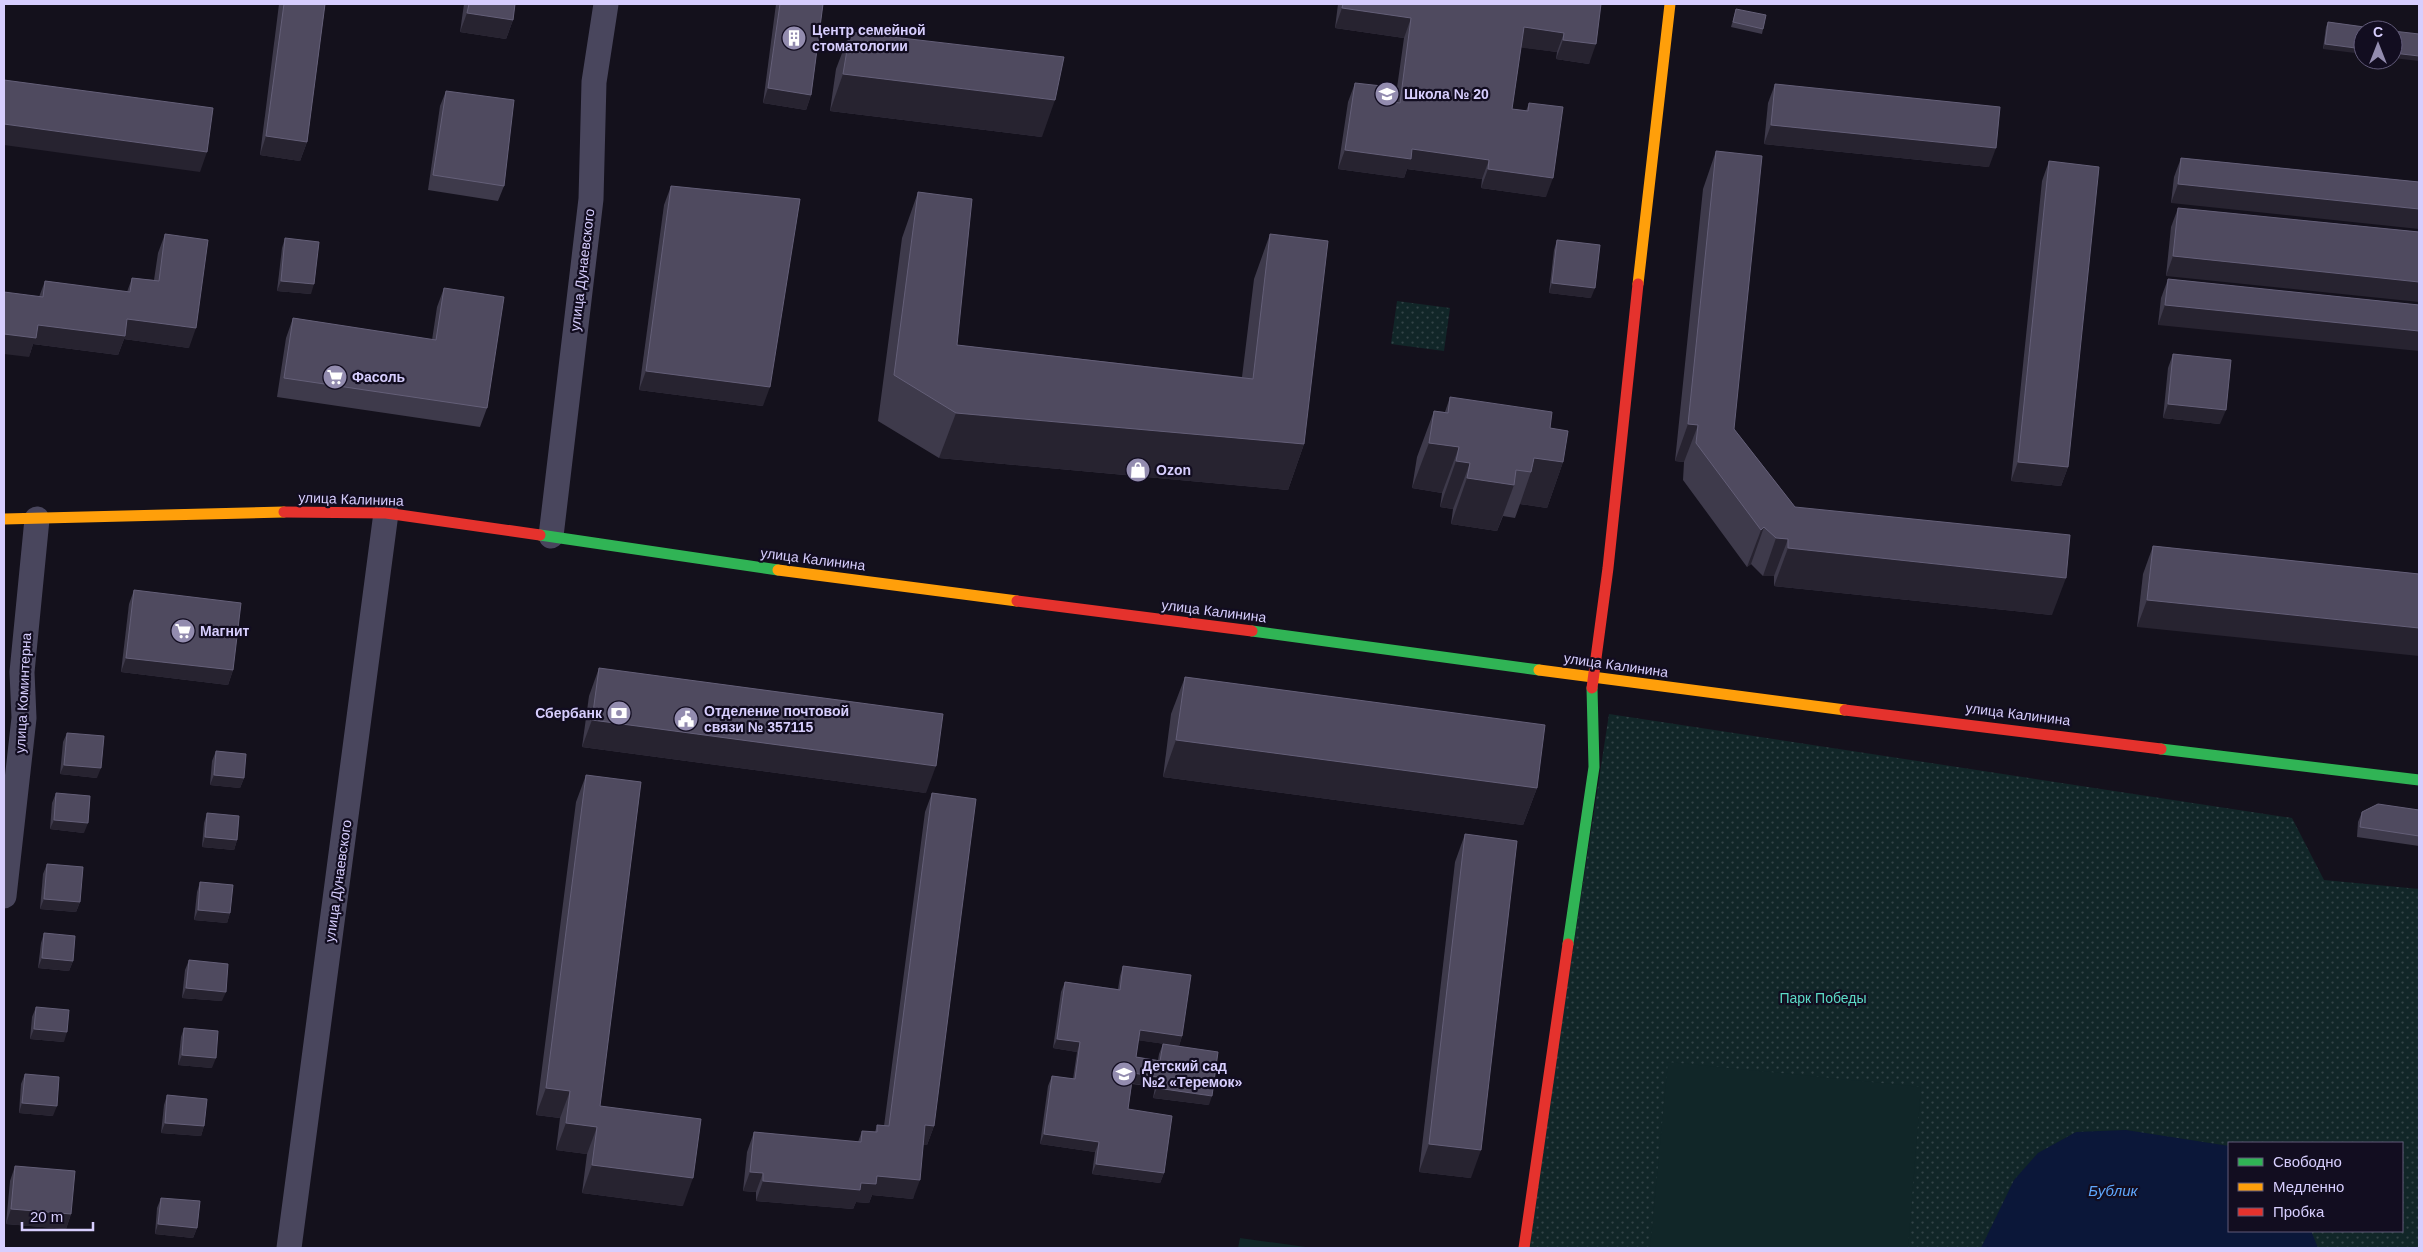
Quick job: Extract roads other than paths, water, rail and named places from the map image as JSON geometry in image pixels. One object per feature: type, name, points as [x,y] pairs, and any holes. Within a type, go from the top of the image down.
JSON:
[{"type":"main road","points":[[1524,1248],[1594,767],[1592,677],[1608,568],[1644,216],[1670,4]]},
{"type":"main road","name":"улица Калинина","points":[[4,519],[228,512],[386,513],[784,571],[1321,640],[1673,689],[2419,780]]},
{"type":"street","name":"улица Дунаевского","points":[[551,536],[591,199],[594,82],[606,4]]},
{"type":"street","name":"улица Дунаевского","points":[[289,1248],[386,513]]},
{"type":"street","name":"улица Коминтерна","points":[[4,896],[24,718],[22,672],[37,519]]},
{"type":"water","name":"Бублик","points":[[2126,1130],[2228,1146],[2228,1232],[2311,1232],[2318,1248],[1981,1248],[2014,1180],[2038,1153],[2076,1132]]},
{"type":"place","name":"Центр cемейной cтоматологии","points":[[794,38]]},
{"type":"place","name":"Школа № 20","points":[[1387,94]]},
{"type":"place","name":"Фасоль","points":[[335,377]]},
{"type":"place","name":"Ozon","points":[[1138,470]]},
{"type":"place","name":"Магнит","points":[[183,631]]},
{"type":"place","name":"Сбербанк","points":[[619,713]]},
{"type":"place","name":"Отделение почтовой связи № 357115","points":[[686,719]]},
{"type":"place","name":"Детский сад №2 «Теремок»","points":[[1124,1074]]},
{"type":"park label","name":"Парк Победы","points":[[1823,998]]}]
